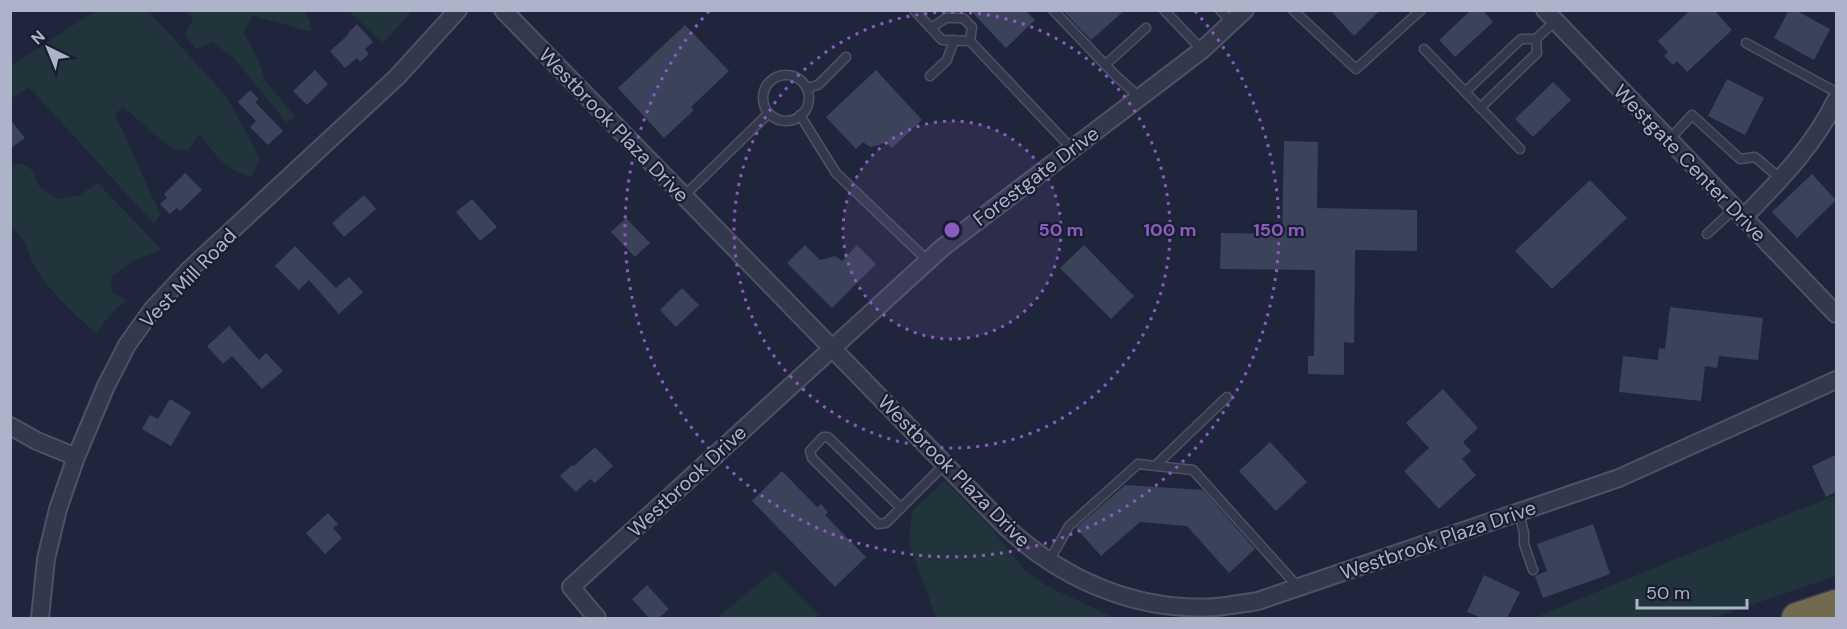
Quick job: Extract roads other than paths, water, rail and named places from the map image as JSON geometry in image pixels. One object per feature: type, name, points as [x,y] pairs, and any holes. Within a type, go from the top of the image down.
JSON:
[{"type":"highway","points":[[1797,618],[1836,605]]},
{"type":"street","name":"Vest Mill Road","points":[[40,618],[46,559],[58,509],[76,457],[106,386],[127,345],[152,310],[189,270],[397,77],[458,10]]},
{"type":"street","name":"Westbrook Plaza Drive","points":[[503,10],[1006,527],[1029,548],[1066,573],[1108,591],[1148,602],[1187,607],[1215,607],[1258,601],[1619,478],[1836,380]]},
{"type":"street","name":"Forestgate Drive","points":[[832,347],[927,260],[1202,50],[1226,17],[1245,10]]},
{"type":"street","name":"Westgate Center Drive","points":[[1550,16],[1836,314]]},
{"type":"street","points":[[1739,213],[1781,179],[1813,140],[1828,118],[1836,100]]},
{"type":"street","name":"Westbrook Drive","points":[[597,618],[571,587],[832,347]]},
{"type":"street","points":[[10,426],[37,441],[76,457]]},
{"type":"lane","points":[[914,10],[942,40],[970,42],[1072,149]]},
{"type":"lane","points":[[1053,10],[1105,66],[1139,98]]},
{"type":"lane","points":[[1164,10],[1202,50]]},
{"type":"lane","points":[[1293,10],[1356,69],[1421,10]]},
{"type":"lane","points":[[1480,108],[1538,53],[1536,39],[1550,16]]},
{"type":"lane","points":[[931,28],[946,18],[963,18],[972,27],[970,42]]},
{"type":"lane","points":[[1105,66],[1146,28]]},
{"type":"lane","points":[[1465,92],[1521,39],[1536,39]]},
{"type":"lane","points":[[930,76],[947,60],[954,40]]},
{"type":"lane","points":[[1746,43],[1836,92]]},
{"type":"lane","points":[[1424,50],[1520,149]]},
{"type":"lane","points":[[807,88],[818,85],[846,57]]},
{"type":"lane","points":[[785,75],[799,79],[807,88],[809,98],[807,106],[800,116],[790,120],[783,120],[769,113],[763,100],[766,85],[771,80],[785,75]]},
{"type":"lane","points":[[683,197],[769,113]]},
{"type":"lane","points":[[1669,140],[1692,115],[1740,159],[1755,157],[1781,179]]},
{"type":"lane","points":[[800,116],[836,172],[927,260]]},
{"type":"lane","points":[[1707,234],[1739,213]]},
{"type":"lane","points":[[1155,466],[1227,397]]},
{"type":"lane","points":[[901,508],[828,437],[823,437],[810,451],[812,458],[878,524],[886,523],[901,508],[945,464]]},
{"type":"lane","points":[[1049,561],[1069,526],[1138,464],[1193,470],[1299,588]]},
{"type":"lane","points":[[1519,512],[1524,544],[1533,570]]}]
